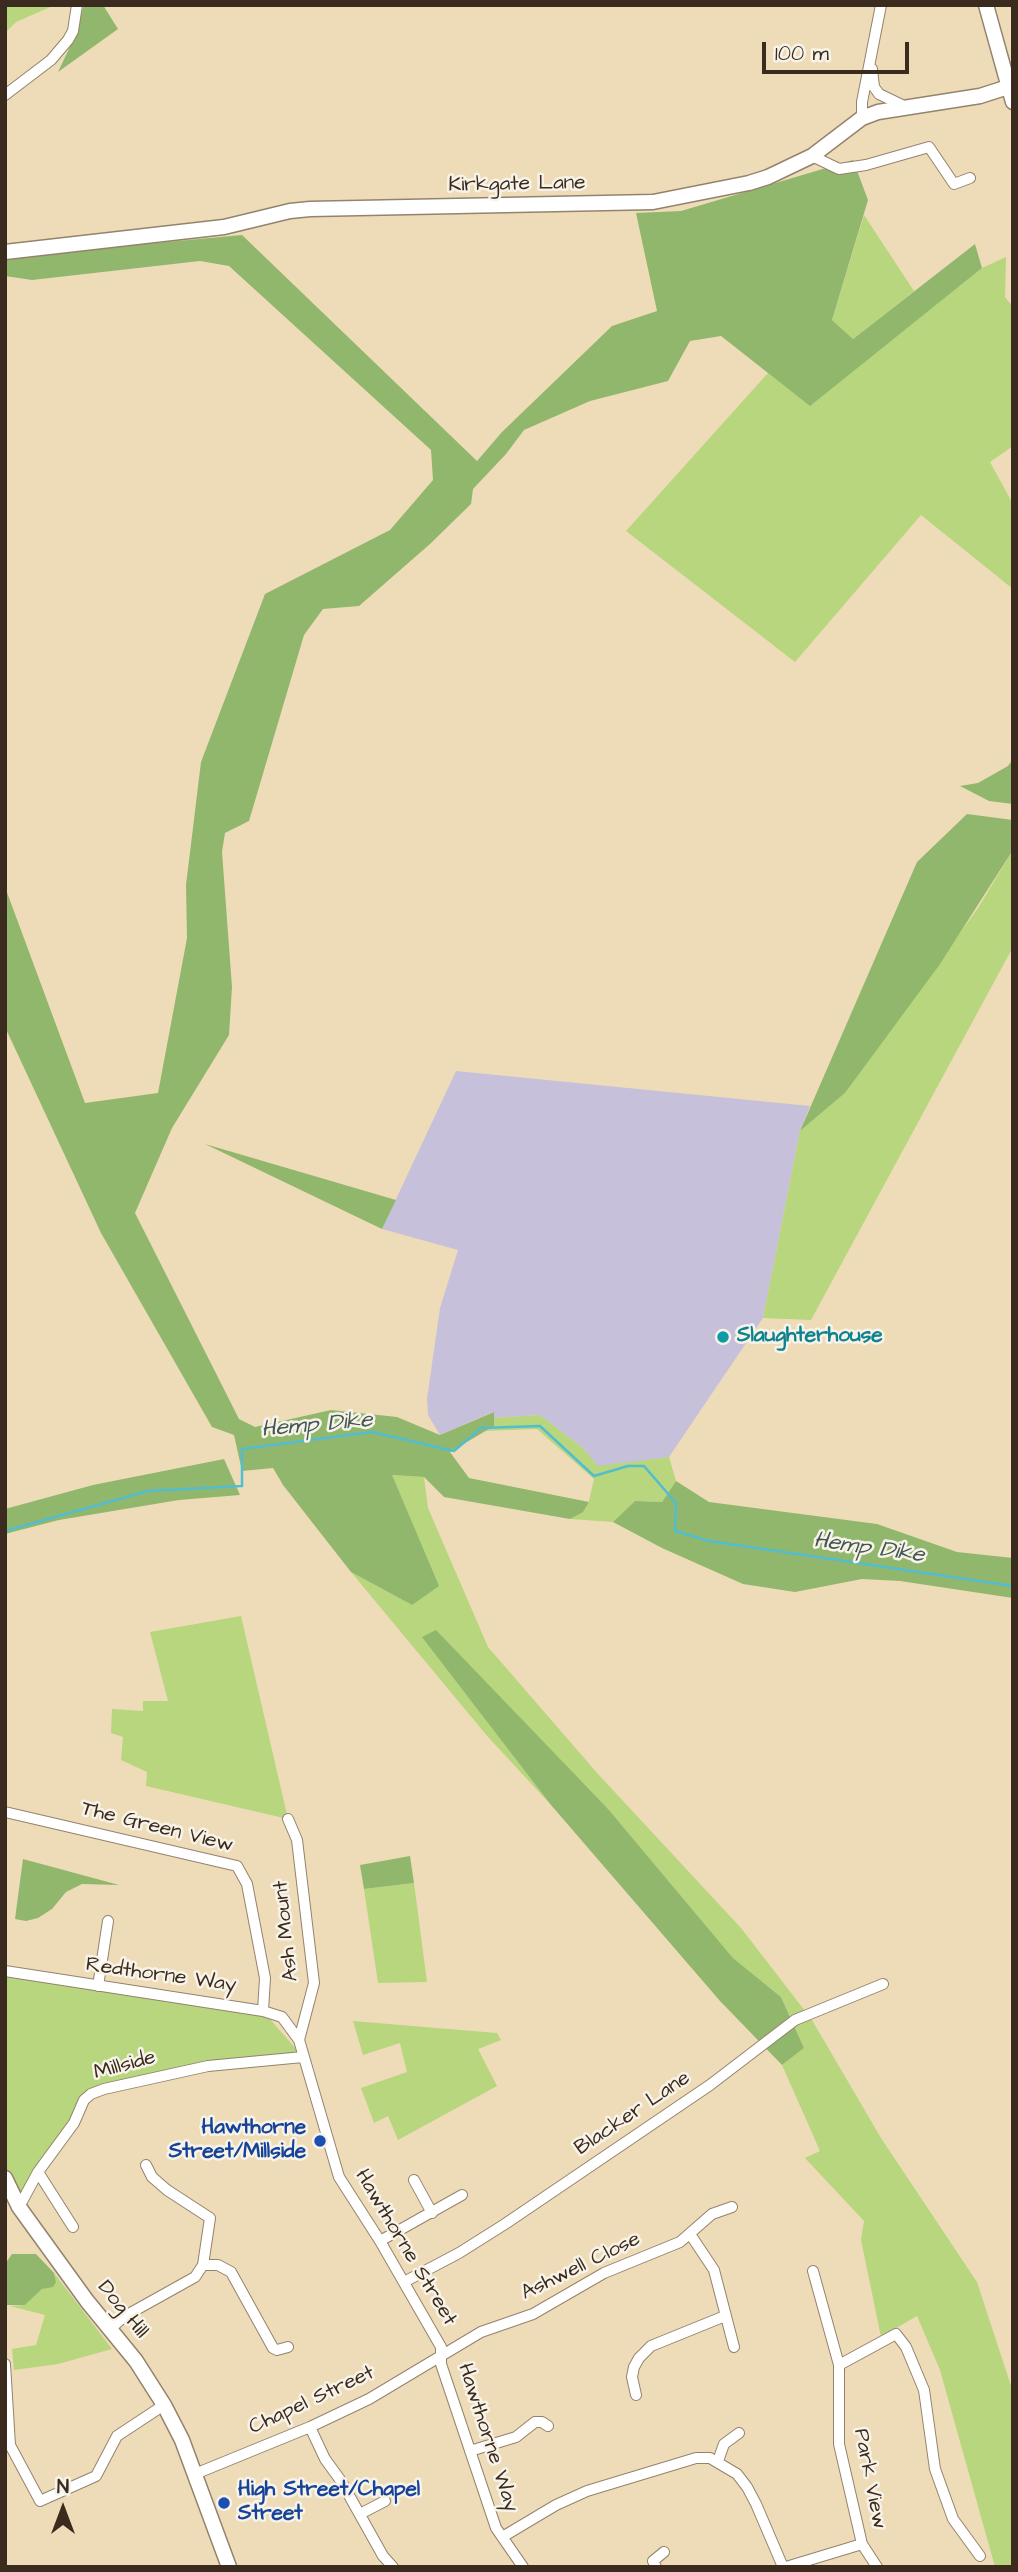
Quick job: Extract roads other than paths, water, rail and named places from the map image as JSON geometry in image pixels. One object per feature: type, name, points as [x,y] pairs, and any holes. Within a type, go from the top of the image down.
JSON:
[{"type":"street","points":[[5,94],[51,60],[68,40],[73,31],[77,5]]},
{"type":"street","points":[[862,118],[862,102],[881,5]]},
{"type":"street","points":[[986,5],[1013,102]]},
{"type":"street","points":[[871,61],[874,87],[879,94],[907,108]]},
{"type":"street","name":"Kirkgate Lane","points":[[5,252],[224,227],[290,211],[310,209],[653,202],[750,183],[813,156],[862,118],[980,96],[1009,86]]},
{"type":"street","points":[[813,156],[839,169],[866,165],[929,147],[954,184],[970,178]]},
{"type":"street","name":"The Green View","points":[[5,1812],[237,1866],[247,1884],[265,1978],[263,2011]]},
{"type":"street","name":"Ash Mount","points":[[288,1819],[297,1840],[314,1983],[299,2040]]},
{"type":"street","points":[[98,1986],[108,1921]]},
{"type":"street","name":"Redthorne Way","points":[[5,1970],[263,2011],[282,2017],[299,2040]]},
{"type":"street","name":"Blacker Lane","points":[[404,2281],[459,2253],[496,2230],[710,2085],[783,2027],[883,1984]]},
{"type":"street","name":"Hawthorne Street","points":[[299,2040],[339,2177],[404,2281],[441,2347],[442,2355]]},
{"type":"street","name":"Millside","points":[[19,2207],[38,2172],[74,2123],[84,2100],[92,2093],[208,2066],[303,2057]]},
{"type":"street","points":[[110,2329],[125,2316],[195,2277],[204,2265],[210,2218],[152,2178],[146,2165]]},
{"type":"street","points":[[38,2172],[73,2227]]},
{"type":"street","name":"Dog Hill","points":[[5,2178],[19,2207],[136,2361],[164,2405],[182,2440],[229,2567]]},
{"type":"street","points":[[414,2180],[432,2213]]},
{"type":"street","points":[[380,2241],[462,2195]]},
{"type":"street","name":"Ashwell Close","points":[[442,2355],[481,2332],[533,2314],[604,2273],[680,2242],[712,2214],[732,2207]]},
{"type":"street","points":[[690,2234],[713,2270],[734,2347]]},
{"type":"street","points":[[204,2265],[218,2265],[231,2272],[273,2348],[277,2350],[288,2347]]},
{"type":"street","name":"Park View","points":[[813,2271],[839,2365],[839,2444],[862,2544],[877,2567]]},
{"type":"street","points":[[636,2395],[632,2377],[634,2367],[651,2346],[725,2316]]},
{"type":"street","points":[[839,2365],[896,2334],[924,2390],[935,2469],[953,2519],[980,2556]]},
{"type":"street","name":"Chapel Street","points":[[195,2474],[310,2427],[369,2399],[442,2355]]},
{"type":"street","name":"Hawthorne Way","points":[[442,2355],[441,2364],[496,2528],[523,2567]]},
{"type":"street","points":[[5,2364],[10,2445],[40,2501],[96,2476],[117,2436],[164,2405]]},
{"type":"street","points":[[470,2451],[516,2437],[535,2422],[548,2426]]},
{"type":"street","points":[[310,2427],[325,2459],[341,2481],[383,2556],[393,2567]]},
{"type":"street","points":[[718,2461],[724,2444],[739,2433]]},
{"type":"street","points":[[504,2536],[556,2505],[587,2491],[696,2458],[718,2461],[737,2474],[747,2487],[784,2567],[862,2544]]},
{"type":"street","points":[[360,2514],[386,2501]]},
{"type":"street","points":[[656,2567],[653,2561],[664,2552]]},
{"type":"waterway","name":"Hemp Dike","points":[[5,1531],[148,1491],[242,1486],[242,1449],[372,1432],[454,1451],[481,1428],[540,1426],[594,1476],[628,1466],[644,1466],[676,1503],[675,1531],[709,1541],[1013,1586]]},
{"type":"place","name":"Slaughterhouse","points":[[723,1337]]},
{"type":"place","name":"Hawthorne Street/Millside","points":[[320,2141]]},
{"type":"place","name":"High Street/Chapel Street","points":[[224,2503]]}]
